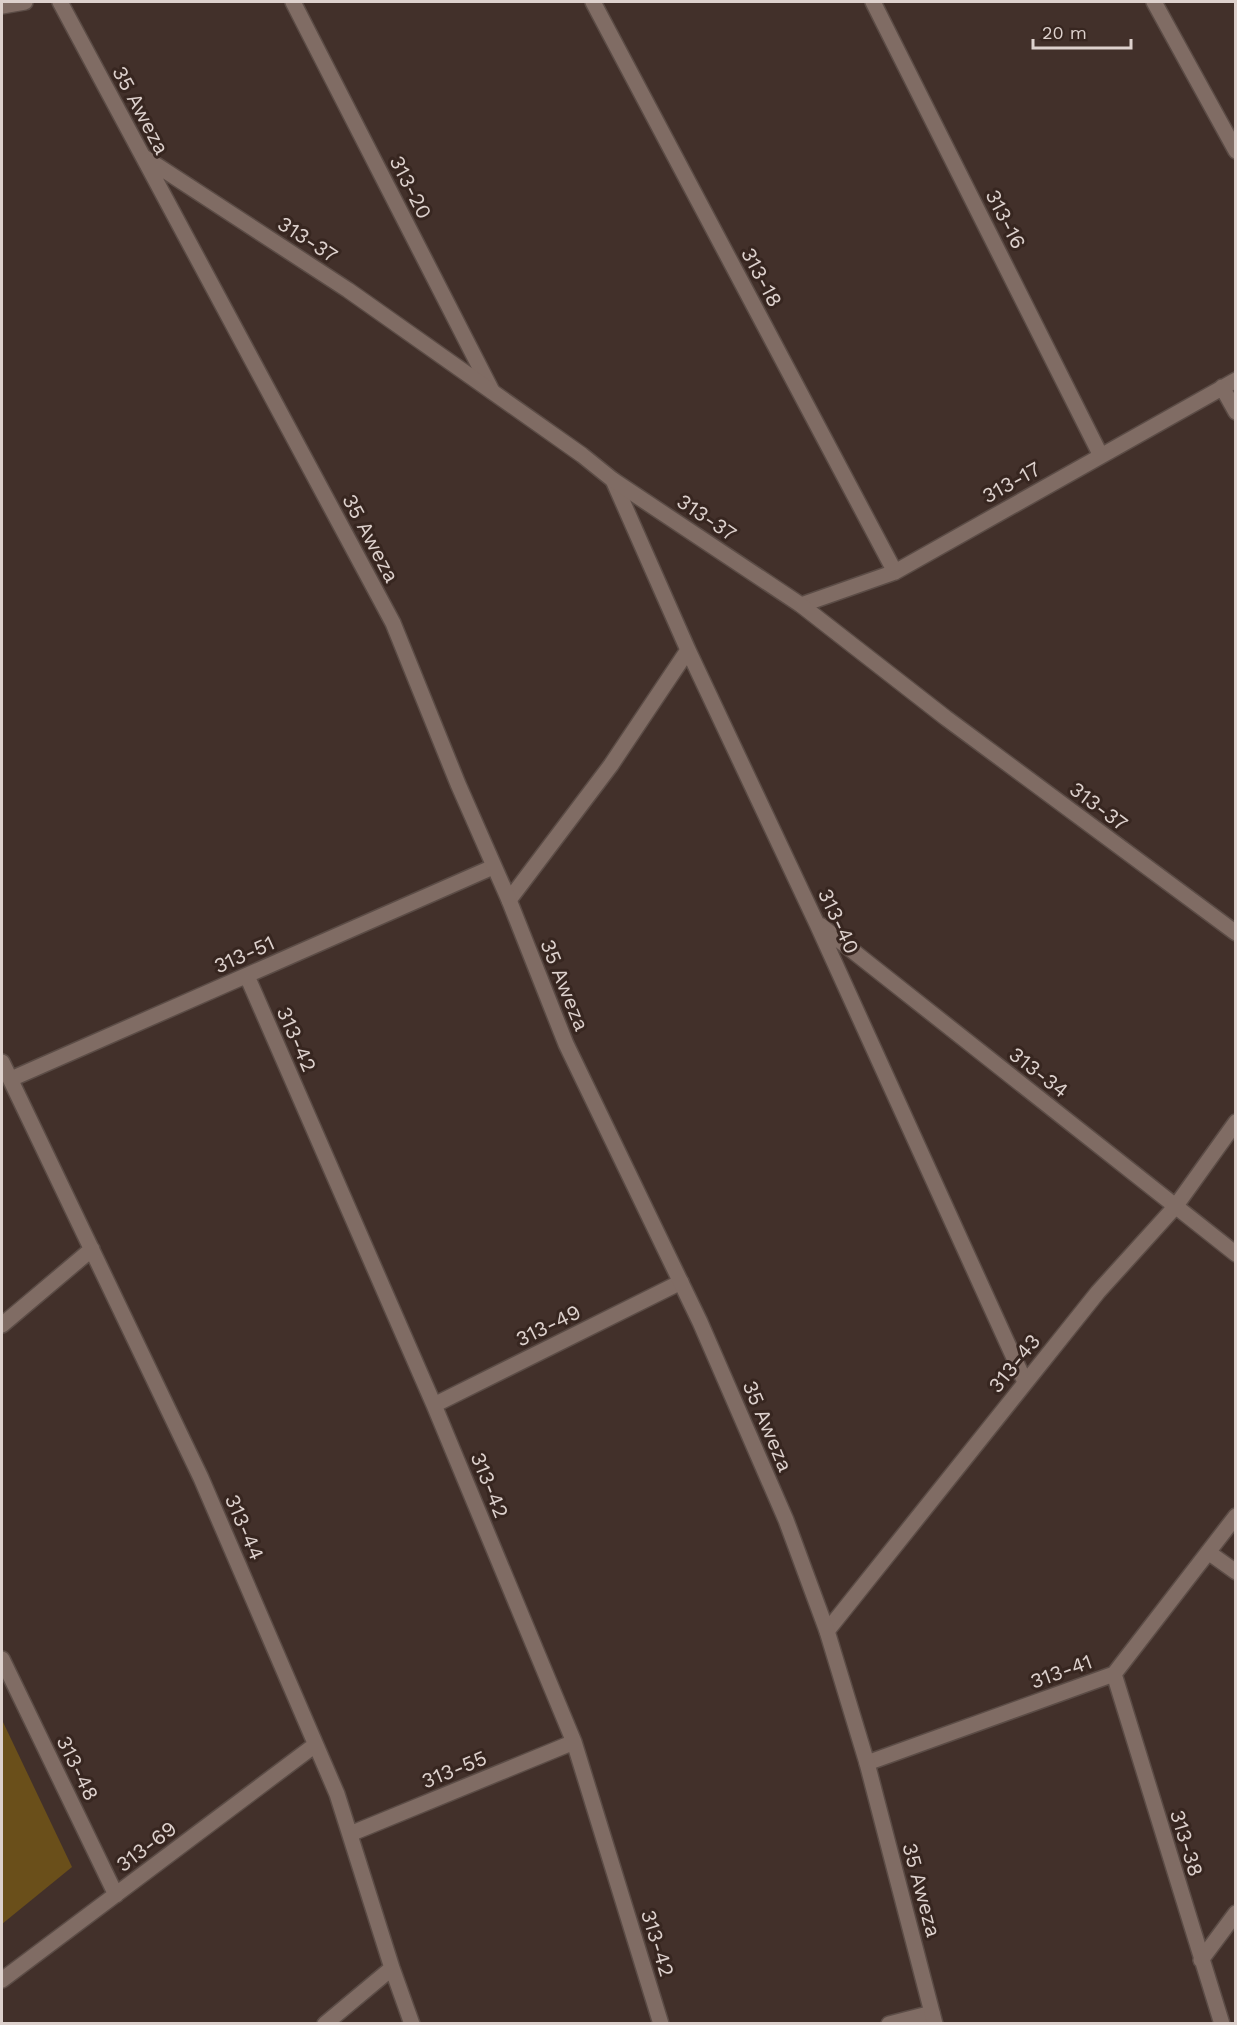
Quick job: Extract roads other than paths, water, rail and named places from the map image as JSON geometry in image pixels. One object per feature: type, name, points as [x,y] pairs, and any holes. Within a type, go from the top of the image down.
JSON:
[{"type":"street","points":[[2,6],[26,2]]},
{"type":"street","name":"35 Aweza","points":[[60,2],[393,623],[493,867],[509,900],[566,1044],[700,1322],[786,1520],[827,1631],[867,1763],[934,2018]]},
{"type":"street","name":"313-20","points":[[293,2],[492,391]]},
{"type":"street","name":"313-18","points":[[592,2],[895,572]]},
{"type":"street","name":"313-16","points":[[873,2],[1101,456]]},
{"type":"street","points":[[1154,2],[1236,151]]},
{"type":"street","name":"313-37","points":[[141,156],[348,290],[582,455],[613,480],[801,605],[945,718],[1236,933]]},
{"type":"street","points":[[1229,383],[1236,412]]},
{"type":"street","name":"313-17","points":[[801,605],[895,572],[1229,383]]},
{"type":"street","name":"313-40","points":[[613,480],[688,650],[818,924],[1025,1382]]},
{"type":"street","points":[[509,900],[611,765],[688,650]]},
{"type":"street","name":"313-51","points":[[11,1079],[493,867]]},
{"type":"street","name":"313-34","points":[[818,924],[1236,1254]]},
{"type":"street","name":"313-42","points":[[247,976],[434,1405],[574,1742],[661,2024]]},
{"type":"street","name":"313-44","points":[[2,1062],[201,1478],[337,1794],[412,2024]]},
{"type":"street","name":"313-43","points":[[827,1631],[1098,1292],[1176,1207],[1236,1122]]},
{"type":"street","points":[[2,1325],[92,1249]]},
{"type":"street","name":"313-49","points":[[434,1405],[681,1282]]},
{"type":"street","name":"313-41","points":[[867,1763],[1114,1674],[1236,1516]]},
{"type":"street","points":[[1208,1552],[1236,1572]]},
{"type":"street","name":"313-48","points":[[2,1659],[116,1895]]},
{"type":"street","name":"313-38","points":[[1114,1674],[1222,2024]]},
{"type":"street","name":"313-55","points":[[350,1834],[574,1742]]},
{"type":"street","name":"313-69","points":[[2,1980],[315,1745]]},
{"type":"street","points":[[1201,1960],[1236,1913]]},
{"type":"street","points":[[325,2024],[392,1968]]},
{"type":"street","points":[[889,2024],[934,2018]]}]
